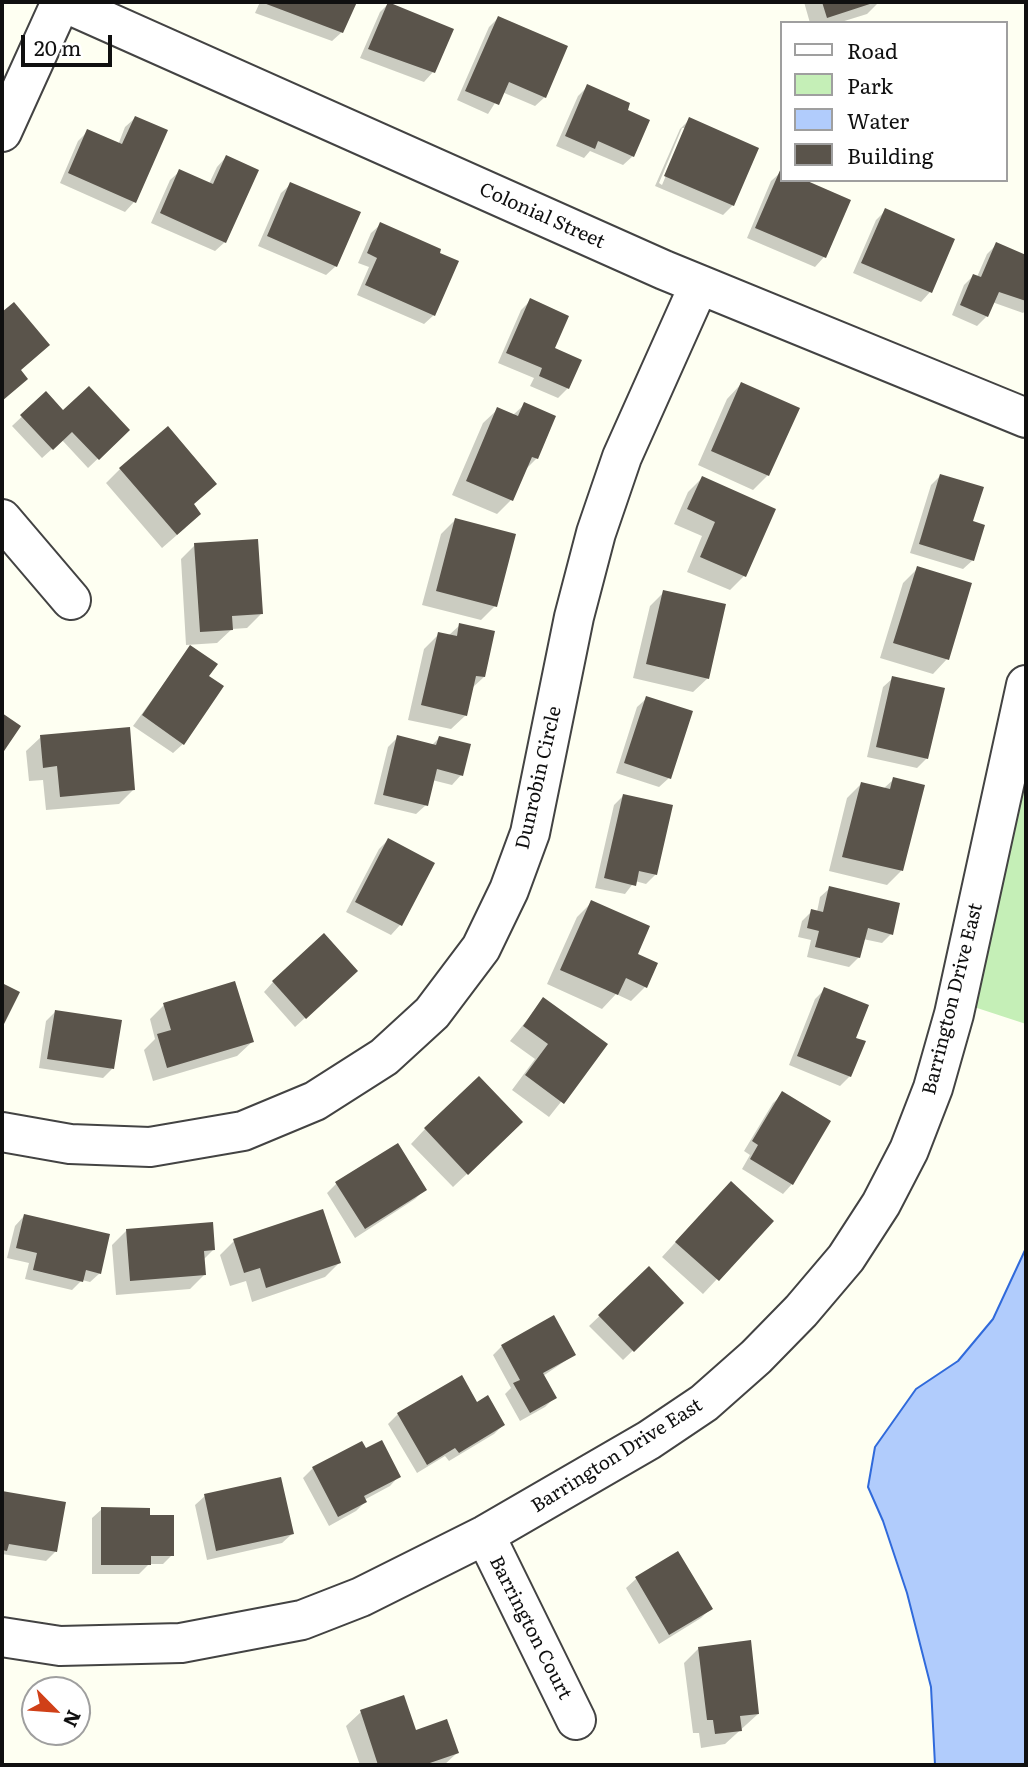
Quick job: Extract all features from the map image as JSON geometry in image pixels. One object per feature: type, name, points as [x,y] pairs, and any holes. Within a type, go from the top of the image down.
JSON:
[{"type":"street","points":[[2,132],[62,2]]},
{"type":"street","name":"Colonial Street","points":[[62,2],[699,285],[1026,418]]},
{"type":"street","name":"Dunrobin Circle","points":[[2,1132],[70,1144],[150,1147],[243,1131],[315,1101],[384,1057],[432,1013],[481,948],[509,890],[530,833],[574,617],[596,533],[622,457],[699,285]]},
{"type":"street","points":[[2,519],[71,600]]},
{"type":"street","name":"Barrington Drive East","points":[[2,1637],[60,1646],[181,1643],[302,1620],[361,1597],[485,1535],[649,1440],[704,1403],[801,1311],[846,1258],[881,1204],[909,1150],[933,1088],[954,1014],[1026,685]]},
{"type":"street","name":"Barrington Court","points":[[485,1535],[576,1720]]},
{"type":"green space","points":[[1026,775],[1026,1024],[974,1007]]},
{"type":"water","points":[[1026,1248],[1026,1765],[935,1765],[931,1687],[907,1593],[883,1521],[868,1487],[875,1447],[916,1389],[958,1361],[993,1319]]},
{"type":"building","points":[[261,2],[357,2],[343,33]]},
{"type":"building","points":[[388,2],[454,29],[435,73],[368,49]]},
{"type":"building","points":[[822,2],[876,2],[827,18]]},
{"type":"building","points":[[498,16],[568,46],[546,98],[509,82],[499,105],[465,91]]},
{"type":"building","points":[[587,84],[630,103],[628,110],[650,120],[634,157],[598,141],[595,149],[565,136]]},
{"type":"building","points":[[135,116],[168,130],[136,203],[68,173],[87,129],[122,144]]},
{"type":"building","points":[[689,117],[759,148],[734,206],[664,176]]},
{"type":"building","points":[[226,155],[259,170],[226,243],[160,213],[179,169],[213,184]]},
{"type":"building","points":[[780,170],[780,182],[810,182],[851,200],[826,258],[755,228]]},
{"type":"building","points":[[290,182],[361,212],[337,267],[267,236]]},
{"type":"building","points":[[885,208],[955,239],[932,293],[861,263]]},
{"type":"building","points":[[380,222],[441,249],[440,253],[459,261],[435,316],[365,285],[377,258],[367,253]]},
{"type":"building","points":[[996,242],[1026,255],[1026,301],[999,292],[988,317],[960,305],[973,274],[981,277]]},
{"type":"building","points":[[530,298],[569,316],[555,348],[582,360],[569,389],[539,376],[542,368],[506,353]]},
{"type":"building","points":[[14,302],[50,345],[21,370],[28,379],[2,401],[2,312]]},
{"type":"building","points":[[741,382],[800,408],[769,476],[711,451]]},
{"type":"building","points":[[89,386],[130,430],[99,460],[72,432],[53,450],[20,415],[46,391],[63,410]]},
{"type":"building","points":[[524,402],[556,416],[538,459],[532,457],[513,501],[466,481],[497,407],[518,416]]},
{"type":"building","points":[[168,426],[217,484],[194,504],[201,514],[177,535],[119,468]]},
{"type":"building","points":[[940,474],[984,487],[973,521],[985,525],[974,561],[919,544]]},
{"type":"building","points":[[702,476],[776,509],[746,577],[700,557],[715,522],[687,509]]},
{"type":"building","points":[[455,518],[516,534],[497,607],[436,591]]},
{"type":"building","points":[[258,539],[263,614],[232,616],[233,630],[200,632],[194,543]]},
{"type":"building","points":[[917,566],[972,583],[949,660],[893,643]]},
{"type":"building","points":[[663,590],[726,604],[709,679],[646,664]]},
{"type":"building","points":[[459,623],[495,631],[485,677],[476,676],[467,716],[421,705],[438,632],[457,636]]},
{"type":"building","points":[[190,645],[218,664],[209,676],[224,686],[184,745],[142,715]]},
{"type":"building","points":[[892,676],[945,688],[928,759],[876,747]]},
{"type":"building","points":[[646,696],[693,711],[671,779],[624,763]]},
{"type":"building","points":[[2,713],[21,726],[2,754]]},
{"type":"building","points":[[130,727],[135,790],[60,797],[57,766],[43,768],[40,735]]},
{"type":"building","points":[[397,735],[436,745],[439,736],[471,744],[463,776],[437,769],[428,806],[383,795]]},
{"type":"building","points":[[893,777],[925,785],[903,871],[842,857],[861,782],[890,789]]},
{"type":"building","points":[[623,794],[673,805],[657,875],[639,871],[636,886],[604,878]]},
{"type":"building","points":[[388,838],[435,863],[402,926],[355,902]]},
{"type":"building","points":[[829,886],[900,903],[893,935],[868,928],[860,958],[815,947],[819,931],[807,928],[811,909],[823,912]]},
{"type":"building","points":[[591,900],[650,926],[638,954],[658,963],[647,988],[626,978],[618,995],[560,970]]},
{"type":"building","points":[[324,933],[358,971],[306,1019],[272,981]]},
{"type":"building","points":[[235,981],[254,1042],[167,1068],[157,1034],[171,1030],[163,1003]]},
{"type":"building","points":[[2,983],[20,992],[2,1028]]},
{"type":"building","points":[[824,987],[869,1005],[856,1038],[866,1041],[851,1077],[797,1056]]},
{"type":"building","points":[[543,997],[608,1044],[564,1104],[525,1075],[548,1044],[523,1026]]},
{"type":"building","points":[[55,1010],[122,1020],[114,1069],[47,1059]]},
{"type":"building","points":[[479,1076],[523,1122],[468,1175],[424,1128]]},
{"type":"building","points":[[782,1091],[831,1121],[793,1185],[750,1159],[758,1145],[752,1141]]},
{"type":"building","points":[[398,1143],[427,1190],[365,1229],[335,1182]]},
{"type":"building","points":[[731,1181],[774,1221],[719,1281],[675,1242]]},
{"type":"building","points":[[323,1209],[341,1263],[266,1288],[260,1268],[244,1273],[233,1239]]},
{"type":"building","points":[[24,1214],[110,1234],[101,1274],[86,1270],[83,1282],[33,1270],[37,1253],[16,1248]]},
{"type":"building","points":[[213,1222],[215,1250],[204,1251],[206,1275],[130,1281],[126,1229]]},
{"type":"building","points":[[649,1266],[684,1303],[634,1352],[598,1315]]},
{"type":"building","points":[[554,1315],[576,1355],[543,1373],[557,1398],[530,1413],[513,1383],[520,1380],[501,1345]]},
{"type":"building","points":[[462,1375],[477,1402],[488,1395],[505,1425],[459,1453],[455,1448],[427,1465],[397,1413]]},
{"type":"building","points":[[382,1440],[401,1477],[364,1496],[367,1502],[338,1517],[312,1467],[362,1441],[366,1448]]},
{"type":"building","points":[[281,1477],[294,1534],[216,1551],[204,1494]]},
{"type":"building","points":[[2,1491],[66,1502],[57,1552],[9,1544],[7,1551],[2,1550]]},
{"type":"building","points":[[101,1507],[150,1508],[150,1515],[174,1515],[174,1556],[151,1556],[151,1565],[101,1565]]},
{"type":"building","points":[[678,1551],[713,1609],[669,1635],[635,1577]]},
{"type":"building","points":[[751,1640],[759,1714],[740,1716],[742,1731],[715,1734],[713,1720],[707,1720],[698,1647]]},
{"type":"building","points":[[404,1695],[416,1730],[447,1719],[459,1753],[424,1765],[378,1765],[360,1710]]}]
